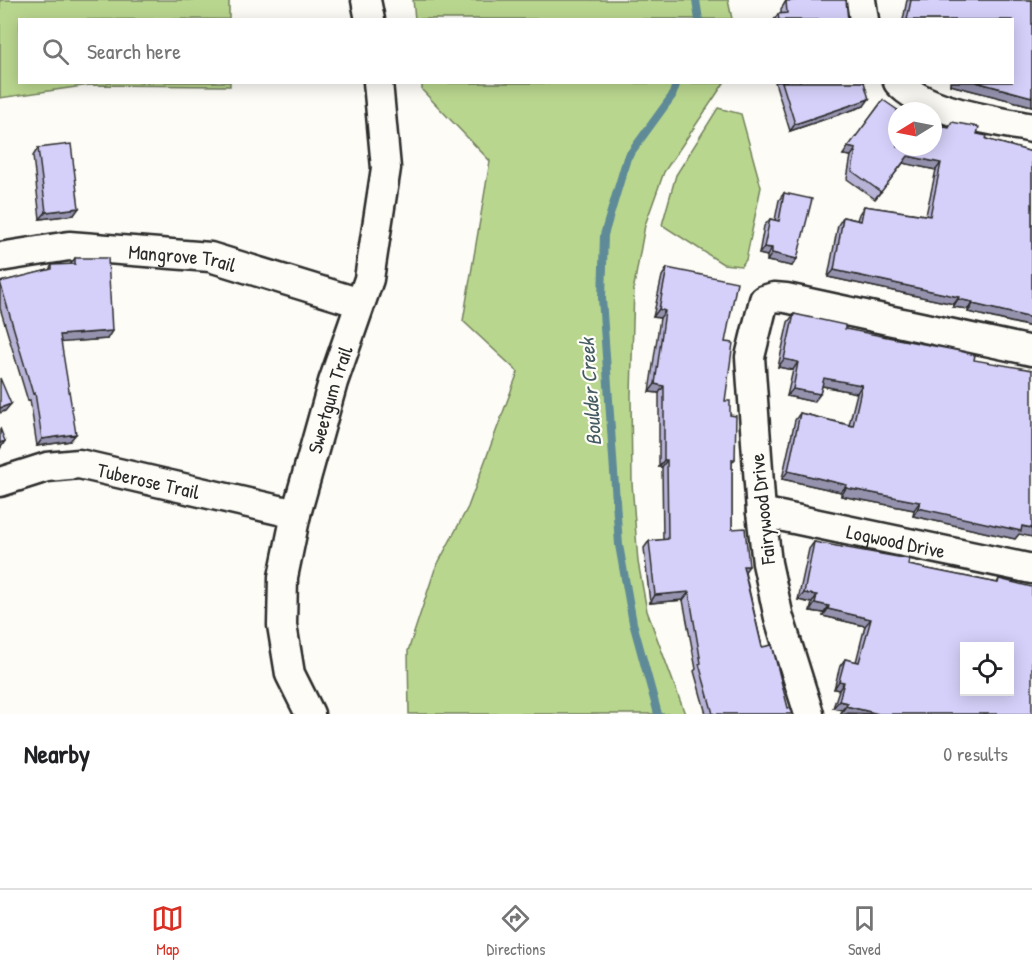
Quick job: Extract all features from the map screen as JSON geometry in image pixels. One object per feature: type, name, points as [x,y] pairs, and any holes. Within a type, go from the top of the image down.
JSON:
[{"type":"street","points":[[366,0],[370,18]]},
{"type":"street","points":[[861,0],[864,18]]},
{"type":"street","name":"Sweetgum Trail","points":[[310,714],[290,674],[282,625],[283,577],[296,514],[333,382],[369,279],[386,168],[378,84]]},
{"type":"street","points":[[900,84],[912,94],[934,105],[1032,128]]},
{"type":"street","name":"Mangrove Trail","points":[[0,257],[69,246],[210,257],[360,303]]},
{"type":"street","name":"Fairywood Drive","points":[[809,714],[779,618],[767,563],[761,512],[750,357],[765,300],[774,297],[786,298],[1032,351]]},
{"type":"street","name":"Tuberose Trail","points":[[0,482],[47,467],[79,464],[296,514]]},
{"type":"street","name":"Logwood Drive","points":[[761,512],[1032,569]]},
{"type":"green space","points":[[0,0],[229,0],[229,18],[18,18],[18,84],[230,84],[230,86],[90,85],[0,98]]},
{"type":"green space","points":[[413,0],[728,0],[732,18],[415,18]]},
{"type":"green space","points":[[422,84],[723,84],[664,172],[645,225],[634,286],[631,395],[632,483],[638,562],[647,611],[685,714],[409,714],[408,651],[435,569],[468,507],[518,372],[463,321],[490,161],[422,90]]},
{"type":"green space","points":[[718,108],[741,114],[761,187],[746,260],[741,266],[723,264],[662,225],[676,175]]},
{"type":"building","points":[[846,0],[848,18],[779,18],[778,14],[787,13],[786,1]]},
{"type":"building","points":[[911,0],[1032,0],[1032,97],[983,84],[1014,84],[1014,18],[907,18]]},
{"type":"building","points":[[783,84],[865,84],[869,99],[795,124]]},
{"type":"building","points":[[883,100],[888,103],[888,156],[908,156],[881,192],[852,171],[856,149],[848,147]]},
{"type":"building","points":[[952,122],[979,127],[977,134],[987,136],[986,139],[1032,152],[1032,318],[973,304],[973,302],[958,299],[959,297],[834,270],[843,217],[861,221],[864,206],[930,216],[941,163],[908,156],[942,156],[942,127],[949,128]]},
{"type":"building","points":[[71,144],[79,208],[46,212],[38,148]]},
{"type":"building","points":[[784,193],[812,199],[797,259],[772,253],[772,248],[764,247],[770,219],[779,221]]},
{"type":"building","points":[[75,258],[108,258],[112,331],[60,335],[76,434],[42,439],[35,393],[33,394],[0,282],[52,269],[52,265],[75,264]]},
{"type":"building","points":[[667,268],[737,282],[725,342],[733,343],[725,401],[730,401],[730,415],[736,416],[735,459],[732,459],[732,529],[745,528],[749,566],[743,566],[762,647],[772,645],[788,708],[793,714],[713,714],[699,664],[701,663],[689,592],[655,595],[649,541],[668,539],[667,460],[664,460],[664,386],[655,384],[665,311],[659,309]]},
{"type":"building","points":[[794,314],[845,325],[845,329],[960,351],[975,355],[974,360],[1032,370],[1032,528],[1022,526],[1021,531],[918,508],[920,502],[846,488],[847,485],[788,471],[800,413],[853,426],[862,385],[824,378],[820,394],[793,389],[798,362],[784,359]]},
{"type":"building","points":[[0,378],[11,404],[0,408]]},
{"type":"building","points":[[0,428],[5,441],[0,443]]},
{"type":"building","points":[[814,542],[909,559],[908,565],[998,583],[999,579],[1032,587],[1032,714],[879,714],[846,706],[848,703],[839,701],[844,682],[839,681],[845,659],[859,662],[871,619],[828,609],[829,606],[815,603],[817,595],[804,593]]},
{"type":"waterway","name":"Boulder Creek","points":[[696,0],[699,18]]},
{"type":"waterway","name":"Boulder Creek","points":[[658,714],[633,623],[619,545],[602,298],[604,235],[627,158],[672,96],[676,84]]}]
